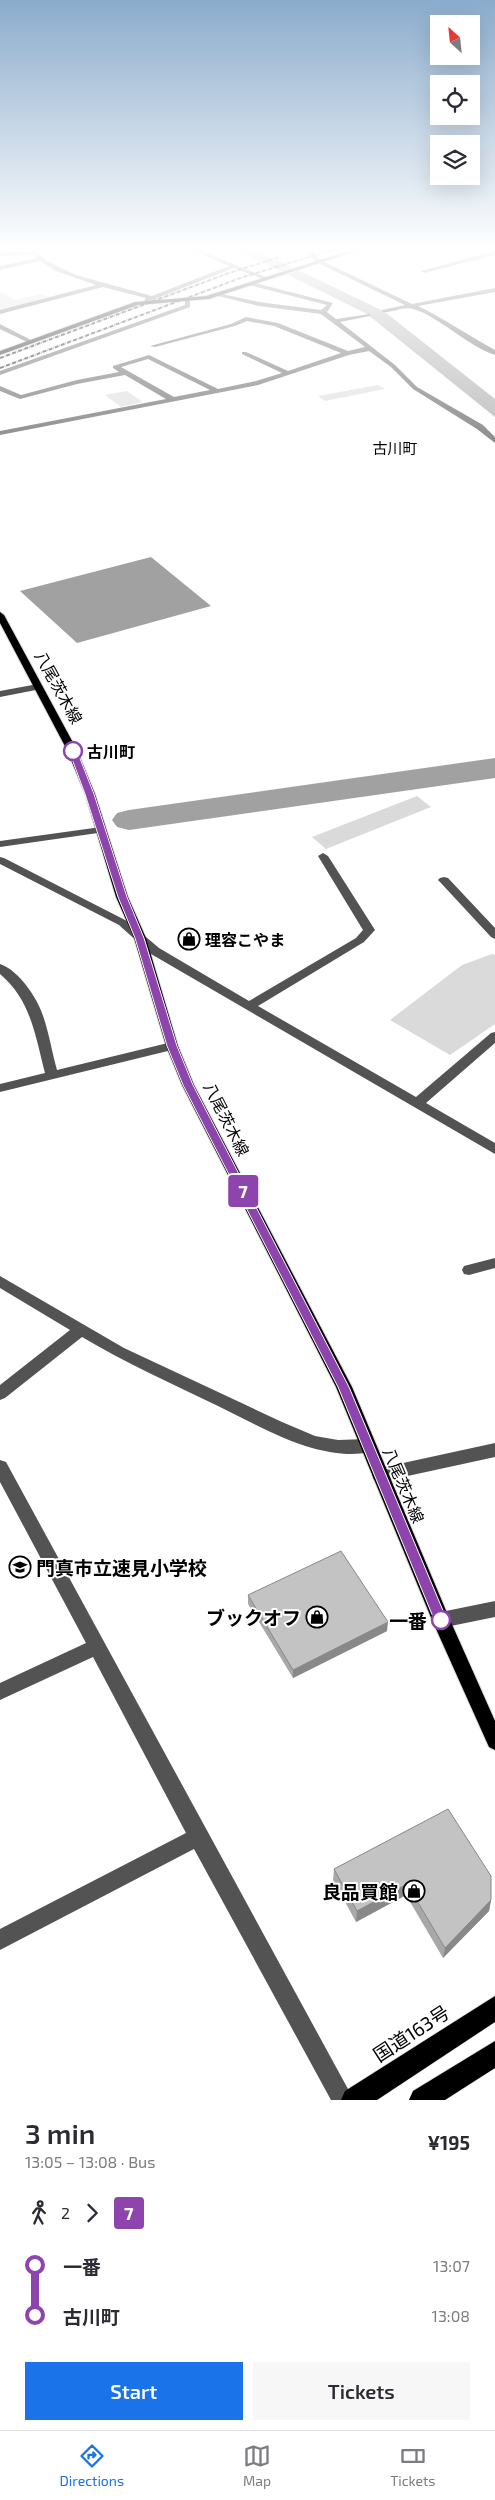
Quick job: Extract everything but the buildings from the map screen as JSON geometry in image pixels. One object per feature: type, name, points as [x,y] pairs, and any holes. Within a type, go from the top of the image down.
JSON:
[{"type":"highway","name":"国道163号","points":[[354,2100],[495,2008]]},
{"type":"highway","points":[[422,2100],[495,2053]]},
{"type":"main road","points":[[0,353],[25,344]]},
{"type":"main road","name":"八尾茨木線","points":[[1,617],[72,750],[101,830],[122,897],[140,938],[172,1046],[188,1085],[344,1387],[441,1620],[495,1741]]},
{"type":"street","points":[[0,373],[81,344]]},
{"type":"street","points":[[153,346],[161,344]]},
{"type":"street","points":[[325,344],[347,353]]},
{"type":"street","points":[[366,344],[415,388],[480,427],[495,441]]},
{"type":"street","points":[[478,344],[495,353]]},
{"type":"street","points":[[483,347],[495,345]]},
{"type":"street","points":[[0,433],[258,383],[347,353],[371,348]]},
{"type":"street","points":[[244,354],[288,373]]},
{"type":"street","points":[[172,399],[115,367],[149,357],[215,390]]},
{"type":"street","points":[[0,388],[20,398],[77,382],[126,373]]},
{"type":"street","points":[[0,694],[38,687]]},
{"type":"street","points":[[0,844],[101,830]]},
{"type":"street","points":[[251,1006],[360,940],[369,930],[323,856]]},
{"type":"street","points":[[0,860],[108,914],[123,923],[155,951],[495,1149]]},
{"type":"street","points":[[444,880],[495,935]]},
{"type":"street","points":[[0,968],[18,983],[33,1006],[52,1074]]},
{"type":"street","points":[[418,1104],[495,1036]]},
{"type":"street","points":[[0,1088],[172,1046]]},
{"type":"street","points":[[469,1270],[495,1263]]},
{"type":"street","points":[[0,1282],[119,1352],[276,1427],[313,1442],[338,1447],[367,1446]]},
{"type":"street","points":[[0,1394],[80,1330]]},
{"type":"street","points":[[380,1475],[495,1450]]},
{"type":"street","points":[[0,1467],[98,1646],[197,1837],[343,2100]]},
{"type":"street","points":[[441,1620],[495,1609]]},
{"type":"street","points":[[0,1692],[98,1646]]},
{"type":"street","points":[[0,1940],[197,1837]]},
{"type":"shaded area","points":[[404,344],[425,344],[495,399],[495,417]]},
{"type":"shaded area","points":[[378,385],[385,389],[325,401],[318,396]]},
{"type":"shaded area","points":[[127,391],[143,402],[121,407],[105,395]]},
{"type":"shaded area","points":[[151,557],[211,606],[77,643],[20,591]]},
{"type":"shaded area","points":[[417,796],[431,807],[326,849],[312,837]]},
{"type":"shaded area","points":[[492,954],[495,955],[495,1024],[450,1055],[390,1020],[462,965]]},
{"type":"waterway","points":[[129,820],[495,768]]},
{"type":"railway","points":[[0,358],[38,344]]},
{"type":"railway","points":[[0,368],[64,344]]},
{"type":"bus line","name":"7","points":[[73,751],[90,794],[122,897],[140,938],[172,1046],[188,1085],[344,1387],[441,1620]]},
{"type":"place","name":"古川町","points":[[73,751]]},
{"type":"place","name":"理容こやま","points":[[189,939]]},
{"type":"place","name":"門真市立速見小学校","points":[[20,1567]]},
{"type":"place","name":"ブックオフ","points":[[317,1617]]},
{"type":"place","name":"一番","points":[[441,1620]]},
{"type":"place","name":"良品買館","points":[[414,1891]]},
{"type":"district","name":"古川町","points":[[395,448]]}]
